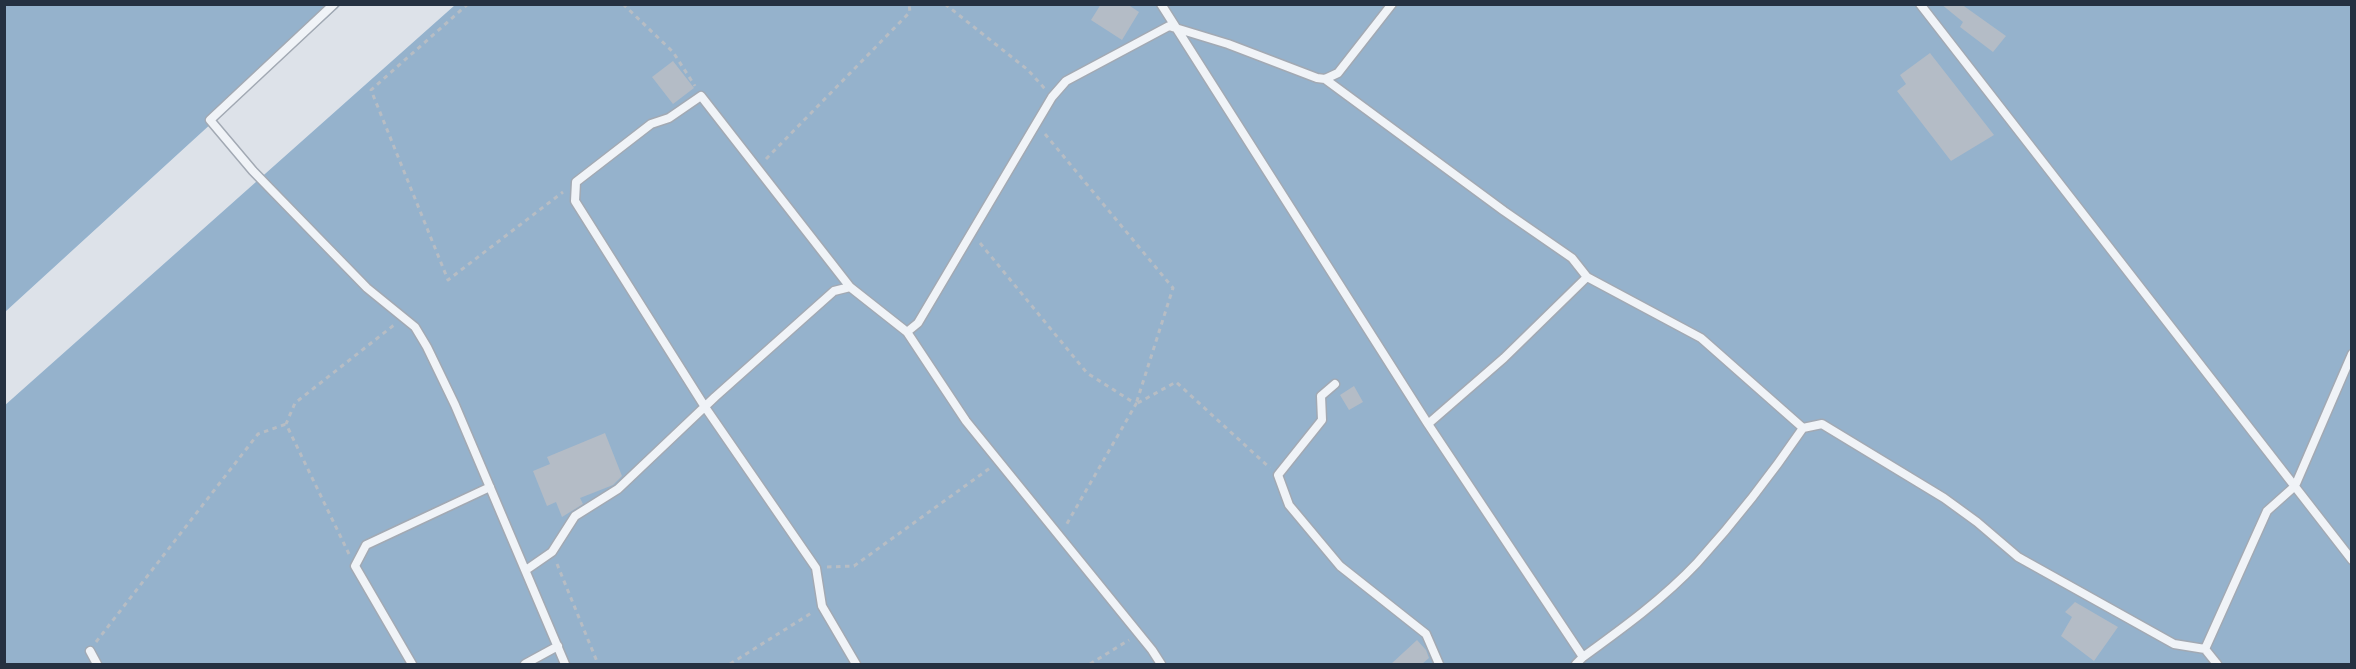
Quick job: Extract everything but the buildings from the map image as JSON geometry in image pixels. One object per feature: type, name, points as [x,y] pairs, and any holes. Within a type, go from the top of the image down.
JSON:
[{"type":"lane","points":[[334,4],[210,120],[253,171],[367,288],[415,327],[427,347],[490,487],[565,664]]},
{"type":"lane","points":[[1161,4],[1428,424],[1583,657]]},
{"type":"lane","points":[[907,332],[918,323],[1052,97],[1066,81],[1169,26],[1228,44],[1317,78],[1325,78],[1338,73],[1392,4]]},
{"type":"lane","points":[[1920,4],[2352,560]]},
{"type":"lane","points":[[1325,78],[1504,211],[1572,258],[1587,277],[1701,338],[1803,428]]},
{"type":"lane","points":[[856,664],[822,606],[816,568],[705,407],[574,201],[576,182],[651,123],[669,118],[701,96],[850,287],[907,332],[966,421],[1161,664]]},
{"type":"lane","points":[[1428,424],[1504,358],[1587,277]]},
{"type":"lane","points":[[526,570],[552,552],[575,516],[618,489],[834,291],[850,287]]},
{"type":"lane","points":[[2205,649],[2267,511],[2295,486],[2352,354]]},
{"type":"lane","points":[[1335,384],[1321,396],[1322,420],[1278,476],[1289,505],[1340,566],[1426,634],[1439,664]]},
{"type":"lane","points":[[1576,664],[1645,611],[1696,563],[1777,466],[1803,428],[1822,424],[1944,498],[1977,522],[2018,557],[2174,644],[2205,649],[2217,664]]},
{"type":"lane","points":[[412,664],[355,566],[366,545],[490,487]]},
{"type":"lane","points":[[525,664],[558,646]]},
{"type":"lane","points":[[90,651],[97,664]]},
{"type":"path","points":[[468,4],[371,90],[448,280],[576,182]]},
{"type":"path","points":[[623,4],[673,52],[701,96]]},
{"type":"path","points":[[758,168],[910,12],[909,4]]},
{"type":"path","points":[[945,4],[1028,70],[1052,97]]},
{"type":"path","points":[[1036,124],[1173,288],[1136,404],[1060,536]]},
{"type":"path","points":[[972,232],[1087,373],[1136,404]]},
{"type":"path","points":[[90,651],[258,434],[286,424],[295,403],[403,317]]},
{"type":"path","points":[[1136,404],[1176,382],[1278,476]]},
{"type":"path","points":[[286,424],[355,566]]},
{"type":"path","points":[[816,568],[854,566],[999,462]]},
{"type":"path","points":[[552,552],[598,664]]},
{"type":"path","points":[[730,664],[822,606]]},
{"type":"path","points":[[1090,664],[1139,634]]},
{"type":"water","points":[[5,5],[341,5],[5,312]]},
{"type":"water","points":[[455,5],[2351,5],[2351,664],[5,664],[4,406]]}]
